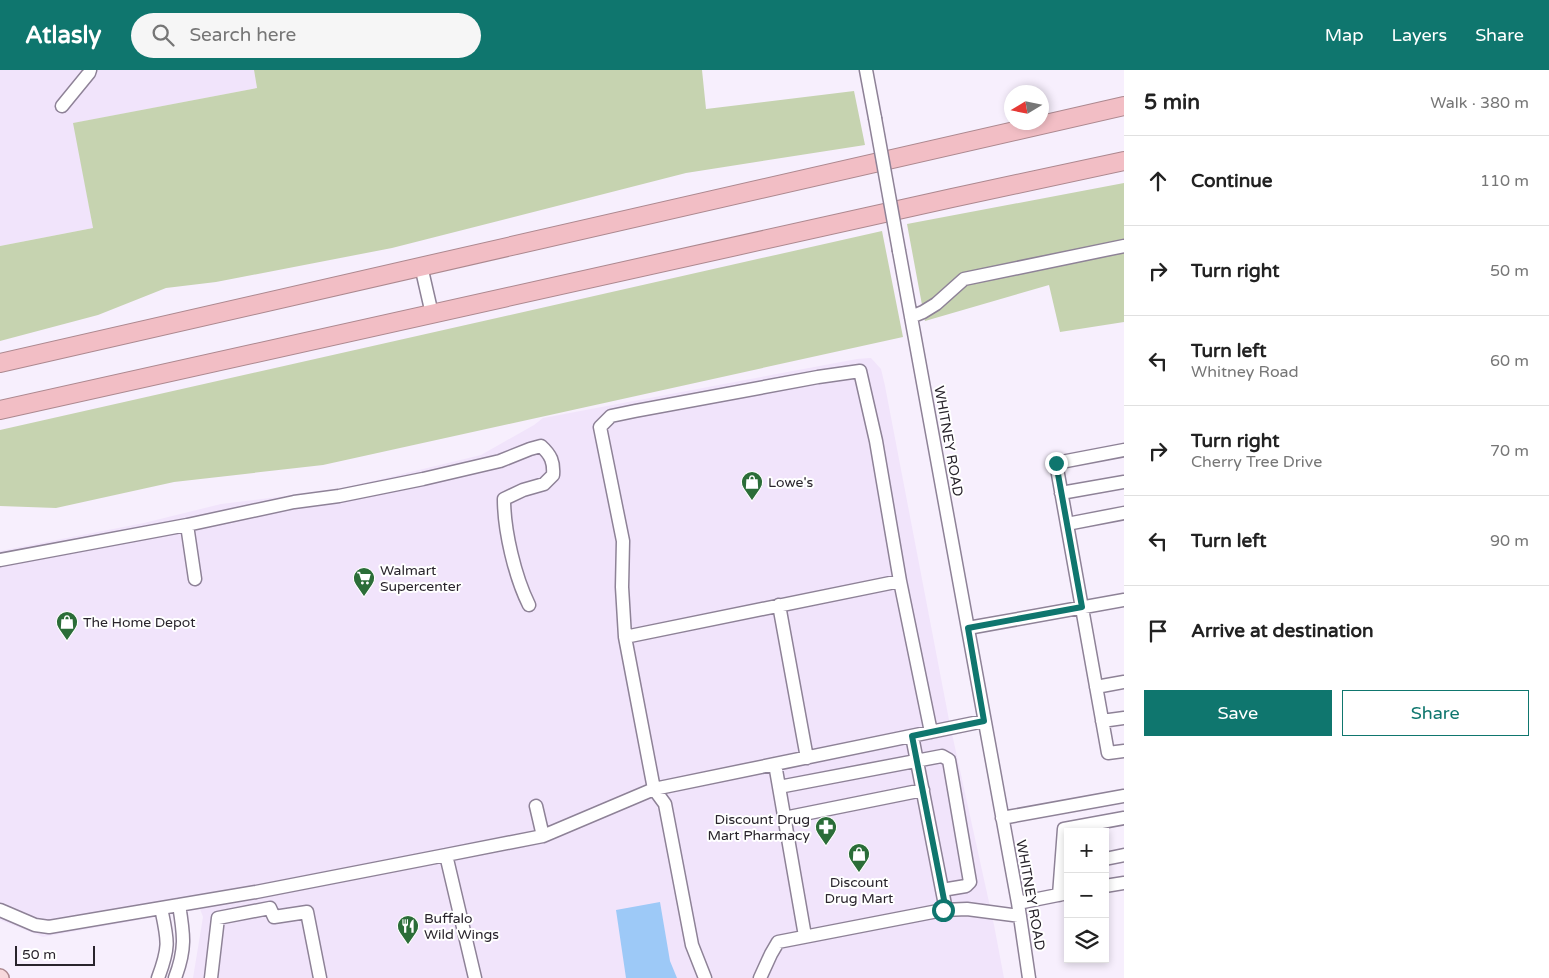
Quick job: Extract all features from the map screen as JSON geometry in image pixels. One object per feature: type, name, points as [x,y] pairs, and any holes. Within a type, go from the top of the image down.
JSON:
[{"type":"highway","points":[[0,363],[1124,106]]},
{"type":"highway","points":[[0,410],[1124,161]]},
{"type":"street","points":[[62,106],[90,70]]},
{"type":"street","name":"WHITNEY ROAD","points":[[866,70],[1018,903],[1029,978]]},
{"type":"street","points":[[911,317],[936,304],[964,279],[1124,246]]},
{"type":"street","points":[[421,266],[432,314]]},
{"type":"street","points":[[705,978],[692,945],[665,804],[654,790],[625,637],[622,586],[623,541],[600,427],[611,416],[818,377],[860,372],[876,441],[900,581],[931,732]]},
{"type":"street","points":[[0,560],[294,502],[338,496],[433,476],[500,461],[541,446],[549,453],[553,464],[553,475],[544,484],[523,490],[504,499],[504,516],[521,588],[530,605]]},
{"type":"street","points":[[1124,450],[1056,463],[1108,754],[1124,751]]},
{"type":"street","points":[[1061,493],[1124,482]]},
{"type":"street","points":[[1067,524],[1124,513]]},
{"type":"street","points":[[187,524],[195,579]]},
{"type":"street","points":[[625,637],[900,581]]},
{"type":"street","points":[[968,628],[1124,600]]},
{"type":"street","points":[[779,605],[807,758]]},
{"type":"street","points":[[1096,687],[1124,682]]},
{"type":"street","points":[[1102,722],[1124,718]]},
{"type":"street","points":[[0,910],[35,925],[49,927],[179,905],[446,855],[543,836],[654,790],[984,721]]},
{"type":"street","points":[[912,736],[946,910]]},
{"type":"street","points":[[779,788],[942,756],[948,760],[970,882],[966,886],[942,890]]},
{"type":"street","points":[[775,764],[805,936]]},
{"type":"street","points":[[784,818],[922,790]]},
{"type":"street","points":[[1002,818],[1124,796]]},
{"type":"street","points":[[536,806],[543,836]]},
{"type":"street","points":[[1069,828],[1124,818]]},
{"type":"street","points":[[446,855],[475,978]]},
{"type":"street","points":[[1109,858],[1124,855]]},
{"type":"street","points":[[1018,903],[1063,894],[1064,867]]},
{"type":"street","points":[[1109,886],[1123,884]]},
{"type":"street","points":[[175,978],[182,961],[184,941],[179,905]]},
{"type":"street","points":[[158,978],[168,946],[161,908]]},
{"type":"street","points":[[211,978],[218,918],[270,908],[274,917],[307,912],[320,978]]},
{"type":"street","points":[[760,978],[778,942],[946,910],[967,909],[1020,916]]},
{"type":"shaded area","points":[[0,70],[254,70],[257,88],[74,123],[93,228],[0,246]]},
{"type":"shaded area","points":[[871,358],[881,369],[885,386],[949,720],[1004,978],[193,978],[203,917],[200,909],[43,937],[0,920],[0,551],[144,523],[221,504],[328,492],[481,455],[543,418],[857,359]]},
{"type":"green space","points":[[254,70],[702,70],[706,109],[854,91],[865,145],[686,173],[392,248],[216,282],[166,288],[98,315],[0,341],[0,246],[93,228],[73,123],[257,88]]},
{"type":"green space","points":[[1124,183],[1124,322],[1060,332],[1049,285],[925,321],[907,224]]},
{"type":"green space","points":[[882,231],[903,337],[323,465],[174,482],[56,508],[0,506],[0,430]]},
{"type":"water","points":[[660,902],[670,961],[677,978],[626,978],[616,910]]},
{"type":"place","name":"Lowe's","points":[[752,501]]},
{"type":"place","name":"Walmart Supercenter","points":[[364,597]]},
{"type":"place","name":"The Home Depot","points":[[67,641]]},
{"type":"place","name":"Discount Drug Mart Pharmacy","points":[[826,846]]},
{"type":"place","name":"Discount Drug Mart","points":[[859,873]]},
{"type":"place","name":"Buffalo Wild Wings","points":[[408,945]]},
{"type":"route","points":[[943,910],[946,910],[912,736],[984,721],[968,628],[1082,607],[1056,463]]}]
